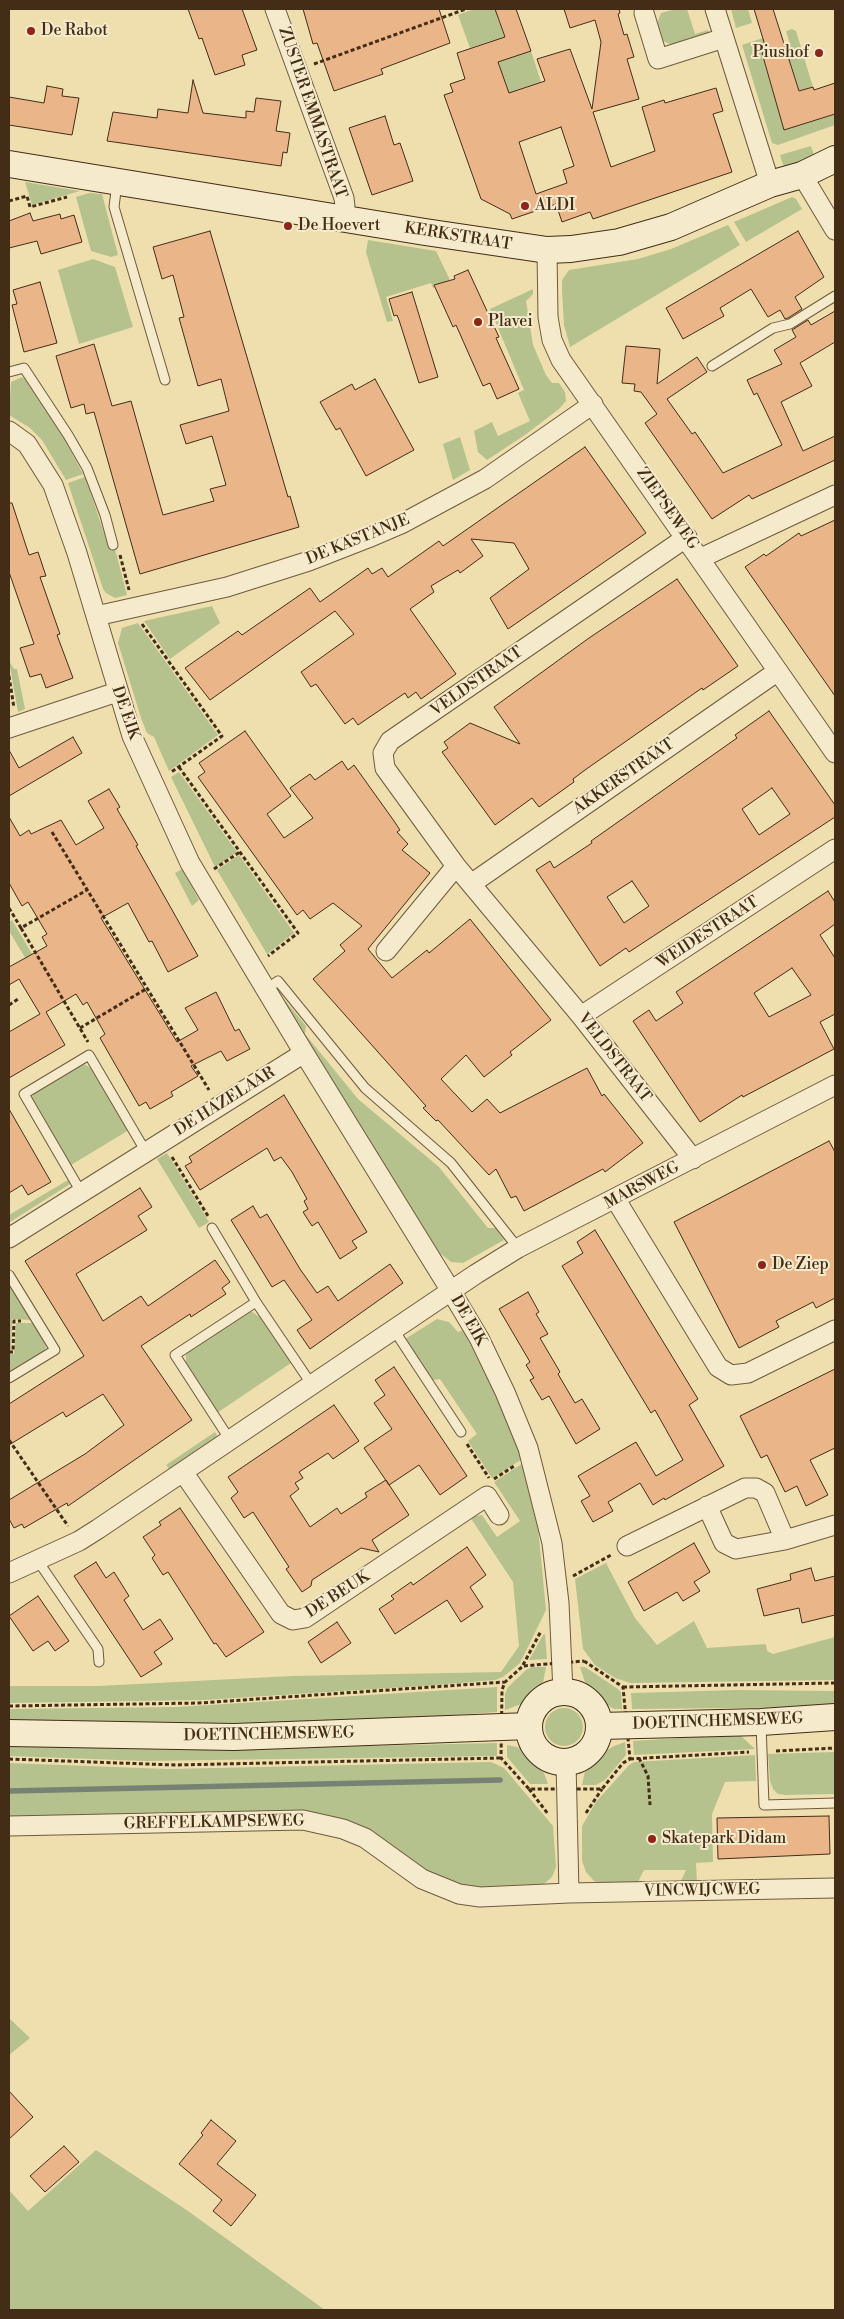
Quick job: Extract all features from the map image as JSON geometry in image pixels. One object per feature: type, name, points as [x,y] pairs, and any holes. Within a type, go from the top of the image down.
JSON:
[{"type":"main road","name":"KERKSTRAAT","points":[[9,164],[547,250],[593,246],[638,237],[692,219],[770,184],[802,175],[835,159]]},
{"type":"main road","points":[[562,1692],[581,1696],[591,1704],[597,1714],[600,1726],[598,1738],[592,1749],[583,1757],[566,1762],[550,1760],[541,1754],[534,1745],[529,1726],[532,1712],[538,1703],[548,1696],[562,1692]]},
{"type":"main road","name":"DOETINCHEMSEWEG","points":[[600,1726],[761,1722],[835,1717]]},
{"type":"main road","name":"DOETINCHEMSEWEG","points":[[9,1733],[234,1737],[529,1726]]},
{"type":"street","name":"ZUSTER EMMASTRAAT","points":[[275,9],[344,198],[345,206],[341,218]]},
{"type":"street","points":[[715,9],[770,184]]},
{"type":"street","points":[[644,13],[658,59],[724,38]]},
{"type":"street","points":[[802,175],[835,230]]},
{"type":"street","name":"ZIEPSEWEG","points":[[547,250],[548,317],[552,340],[561,360],[702,558],[835,753]]},
{"type":"street","name":"DE KASTANJE","points":[[96,616],[228,587],[266,576],[403,523],[485,479],[593,404]]},
{"type":"street","name":"DE EIK","points":[[9,431],[27,444],[53,485],[96,616],[117,692],[147,774],[190,863],[265,990],[479,1338],[505,1392],[530,1456],[552,1543],[558,1585],[562,1692]]},
{"type":"street","points":[[702,558],[835,496]]},
{"type":"street","name":"VELDSTRAAT","points":[[687,537],[390,741],[383,754],[386,768],[456,866],[581,1016],[693,1159]]},
{"type":"street","name":"AKKERSTRAAT","points":[[471,884],[778,671]]},
{"type":"street","points":[[13,727],[117,692]]},
{"type":"street","name":"WEIDESTRAAT","points":[[581,1016],[835,849]]},
{"type":"street","points":[[386,951],[456,866]]},
{"type":"street","name":"DE HAZELAAR","points":[[9,1238],[304,1054]]},
{"type":"street","name":"MARSWEG","points":[[451,1291],[518,1248],[616,1200],[835,1085]]},
{"type":"street","points":[[616,1200],[718,1367],[731,1375],[748,1372],[835,1330]]},
{"type":"street","points":[[9,1573],[79,1541],[451,1291]]},
{"type":"street","name":"DE BEUK","points":[[183,1472],[281,1614],[293,1620],[305,1618],[487,1496],[499,1515]]},
{"type":"street","points":[[627,1546],[745,1488],[756,1488],[765,1493],[785,1540]]},
{"type":"street","points":[[707,1506],[724,1543],[736,1549],[785,1540],[835,1525]]},
{"type":"street","points":[[566,1762],[569,1893]]},
{"type":"street","name":"GREFFELKAMPSEWEG","points":[[9,1826],[303,1820],[336,1827],[365,1838],[422,1879],[459,1894],[480,1897],[569,1893]]},
{"type":"street","name":"VINCWIJCWEG","points":[[569,1893],[835,1888]]},
{"type":"lane","points":[[118,182],[114,207],[165,380]]},
{"type":"lane","points":[[712,366],[773,328],[790,324],[835,296]]},
{"type":"lane","points":[[9,372],[24,368],[68,435],[87,468],[105,515],[113,545]]},
{"type":"lane","points":[[265,990],[278,981],[365,1088],[451,1162],[518,1248]]},
{"type":"lane","points":[[81,1192],[24,1094],[89,1055],[146,1152]]},
{"type":"lane","points":[[212,1228],[256,1302],[312,1385]]},
{"type":"lane","points":[[9,1275],[55,1350],[9,1378]]},
{"type":"lane","points":[[230,1440],[175,1355],[256,1302]]},
{"type":"lane","points":[[394,1330],[461,1432]]},
{"type":"lane","points":[[38,1561],[98,1649],[99,1662]]},
{"type":"lane","points":[[761,1722],[764,1805],[835,1803]]},
{"type":"path","points":[[297,70],[466,9]]},
{"type":"path","points":[[9,202],[27,196],[30,207],[84,192],[89,178]]},
{"type":"path","points":[[113,545],[118,547],[134,609],[222,736],[168,775]]},
{"type":"path","points":[[9,676],[13,727]]},
{"type":"path","points":[[179,767],[298,933],[265,958]]},
{"type":"path","points":[[52,832],[210,1093]]},
{"type":"path","points":[[214,870],[240,852]]},
{"type":"path","points":[[21,928],[87,890]]},
{"type":"path","points":[[9,908],[91,1047],[89,1055]]},
{"type":"path","points":[[80,1028],[146,989]]},
{"type":"path","points":[[9,1005],[18,999]]},
{"type":"path","points":[[163,1141],[211,1221],[212,1228]]},
{"type":"path","points":[[9,1352],[13,1352],[14,1321],[38,1322]]},
{"type":"path","points":[[461,1432],[491,1481],[530,1456]]},
{"type":"path","points":[[9,1440],[79,1541]]},
{"type":"path","points":[[558,1585],[627,1546]]},
{"type":"path","points":[[835,1684],[623,1687],[584,1661],[523,1666],[504,1682],[502,1690],[501,1758],[528,1789],[602,1788],[623,1763],[630,1759],[835,1748]]},
{"type":"path","points":[[9,1706],[199,1703],[504,1682]]},
{"type":"path","points":[[623,1687],[630,1759]]},
{"type":"path","points":[[9,1759],[175,1765],[501,1758]]},
{"type":"path","points":[[638,1758],[648,1776],[650,1805]]},
{"type":"green space","points":[[474,9],[516,9],[497,16],[512,57],[531,51],[541,82],[509,93],[491,41],[470,48],[458,15]]},
{"type":"green space","points":[[676,9],[687,9],[695,34],[708,30],[709,34],[672,45],[661,40],[657,24],[661,13]]},
{"type":"green space","points":[[731,9],[748,9],[752,23],[736,28]]},
{"type":"green space","points":[[792,29],[796,31],[813,87],[799,91],[785,46],[790,45],[786,31]]},
{"type":"green space","points":[[763,38],[767,52],[762,54],[784,130],[835,114],[835,125],[778,145],[772,143],[742,45]]},
{"type":"green space","points":[[811,146],[815,158],[785,171],[780,155]]},
{"type":"green space","points":[[25,182],[80,191],[32,205]]},
{"type":"green space","points":[[89,193],[102,194],[118,255],[111,257],[91,251],[76,197]]},
{"type":"green space","points":[[792,197],[796,199],[802,209],[746,242],[734,222]]},
{"type":"green space","points":[[728,225],[740,245],[570,347],[564,325],[562,291],[562,280],[569,270],[638,259],[671,249]]},
{"type":"green space","points":[[368,240],[436,251],[450,280],[433,288],[431,283],[386,297],[393,321],[387,322],[366,252]]},
{"type":"green space","points":[[93,259],[115,267],[133,327],[79,344],[58,270]]},
{"type":"green space","points":[[533,289],[533,294],[526,301],[533,345],[546,375],[552,383],[559,383],[565,392],[566,401],[559,409],[525,435],[487,460],[478,452],[474,431],[492,422],[498,436],[530,421],[518,393],[524,390],[490,309]]},
{"type":"green space","points":[[22,377],[61,433],[83,474],[66,480],[42,440],[30,428],[9,415],[11,382]]},
{"type":"green space","points":[[460,437],[470,470],[453,480],[443,444]]},
{"type":"green space","points":[[85,477],[110,550],[115,549],[127,595],[115,598],[103,589],[68,483]]},
{"type":"green space","points":[[212,606],[220,623],[170,659],[144,621]]},
{"type":"green space","points":[[138,623],[218,735],[169,771],[154,737],[147,733],[141,718],[118,643],[122,628]]},
{"type":"green space","points":[[9,661],[14,669],[17,669],[25,709],[18,712]]},
{"type":"green space","points":[[179,772],[237,852],[215,867],[171,777]]},
{"type":"green space","points":[[239,855],[294,933],[267,954],[217,870]]},
{"type":"green space","points":[[182,869],[199,900],[192,906],[175,873]]},
{"type":"green space","points":[[12,920],[61,1003],[55,1007],[9,931],[9,922]]},
{"type":"green space","points":[[279,993],[306,1026],[305,1034],[358,1099],[439,1167],[488,1228],[496,1228],[504,1240],[463,1263],[451,1262],[441,1254],[437,1256]]},
{"type":"green space","points":[[84,1064],[91,1068],[129,1130],[71,1165],[32,1097]]},
{"type":"green space","points":[[167,1153],[209,1222],[199,1228],[157,1159]]},
{"type":"green space","points":[[68,1180],[70,1184],[10,1222],[9,1215]]},
{"type":"green space","points":[[9,1283],[32,1320],[12,1319],[11,1351],[9,1350]]},
{"type":"green space","points":[[247,1312],[252,1312],[260,1317],[291,1363],[217,1413],[186,1366],[186,1355],[189,1350]]},
{"type":"green space","points":[[437,1319],[449,1322],[458,1332],[463,1330],[501,1405],[517,1443],[521,1460],[492,1478],[468,1441],[477,1434],[440,1379],[433,1380],[405,1339]]},
{"type":"green space","points":[[16,1323],[34,1323],[46,1346],[45,1350],[9,1374],[9,1354],[14,1354]]},
{"type":"green space","points":[[215,1432],[218,1438],[170,1470],[166,1465]]},
{"type":"green space","points":[[523,1463],[538,1527],[546,1610],[520,1663],[503,1677],[495,1680],[437,1685],[204,1700],[9,1703],[9,1686],[99,1686],[291,1676],[501,1672],[519,1646],[513,1582],[470,1517],[482,1515],[497,1537],[520,1521],[494,1482]]},
{"type":"green space","points":[[606,1563],[635,1618],[657,1645],[694,1621],[707,1648],[766,1644],[767,1651],[773,1654],[835,1637],[835,1680],[630,1683],[615,1678],[595,1665],[583,1649],[575,1579]]},
{"type":"green space","points":[[545,1634],[547,1659],[529,1660],[543,1635]]},
{"type":"green space","points":[[532,1667],[546,1667],[543,1683],[524,1703],[505,1710],[505,1694],[508,1687],[526,1670]]},
{"type":"green space","points":[[580,1667],[585,1667],[621,1692],[622,1709],[614,1709],[604,1703],[585,1682]]},
{"type":"green space","points":[[497,1687],[497,1712],[368,1721],[244,1726],[9,1723],[9,1709],[177,1707]]},
{"type":"green space","points":[[738,1690],[835,1691],[835,1707],[632,1709],[631,1693]]},
{"type":"green space","points":[[564,1708],[571,1709],[577,1714],[582,1720],[582,1734],[577,1740],[571,1745],[564,1746],[557,1745],[551,1740],[546,1734],[545,1727],[546,1720],[551,1714],[557,1709]]},
{"type":"green space","points":[[739,1734],[755,1749],[634,1755],[633,1741]]},
{"type":"green space","points":[[625,1742],[626,1755],[605,1780],[596,1785],[582,1785],[585,1771],[602,1753]]},
{"type":"green space","points":[[497,1743],[497,1756],[145,1761],[9,1756],[9,1744],[185,1750]]},
{"type":"green space","points":[[507,1745],[521,1748],[541,1765],[548,1784],[530,1784],[507,1757]]},
{"type":"green space","points":[[835,1752],[835,1794],[785,1795],[778,1794],[773,1789],[770,1781],[768,1754]]},
{"type":"green space","points":[[755,1755],[756,1781],[725,1782],[712,1814],[713,1862],[696,1863],[697,1884],[679,1885],[686,1870],[644,1870],[636,1886],[603,1885],[594,1881],[586,1872],[582,1861],[582,1826],[596,1802],[629,1765],[634,1762]]},
{"type":"green space","points":[[491,1762],[504,1768],[553,1826],[556,1867],[552,1877],[544,1884],[532,1888],[465,1887],[439,1879],[361,1829],[9,1819],[9,1763],[168,1769]]},
{"type":"green space","points":[[9,2018],[30,2038],[9,2055]]},
{"type":"green space","points":[[96,2150],[188,2211],[325,2310],[9,2310],[9,2190],[28,2211]]},
{"type":"building","points":[[188,9],[242,9],[257,50],[242,55],[245,65],[215,75],[202,38],[199,39]]},
{"type":"building","points":[[303,9],[439,9],[450,43],[381,69],[383,74],[334,91],[317,43],[313,44]]},
{"type":"building","points":[[495,9],[516,9],[531,51],[498,62],[509,93],[545,81],[537,59],[570,49],[592,109],[601,42],[595,20],[570,28],[564,9],[619,9],[620,13],[618,14],[624,35],[627,34],[634,57],[627,59],[639,99],[593,112],[611,167],[655,151],[642,107],[664,100],[665,103],[716,88],[723,111],[713,114],[732,172],[593,219],[590,212],[562,222],[556,204],[512,219],[510,214],[481,199],[444,95],[453,92],[450,84],[465,79],[457,53],[505,37]],"holes":[[[561,127],[574,166],[563,170],[567,183],[536,194],[519,142]]]},
{"type":"building","points":[[754,9],[773,9],[799,91],[813,87],[814,90],[835,83],[835,114],[784,130],[762,53],[767,52]]},
{"type":"building","points":[[193,80],[203,113],[246,118],[246,111],[254,112],[256,98],[281,101],[276,131],[290,133],[287,153],[283,152],[281,166],[107,141],[113,112],[157,118],[158,109],[188,113]]},
{"type":"building","points":[[47,86],[63,89],[62,96],[79,98],[72,135],[9,125],[9,97],[44,103]]},
{"type":"building","points":[[385,116],[394,145],[400,143],[413,181],[372,195],[349,128]]},
{"type":"building","points":[[30,213],[33,221],[60,214],[61,219],[74,215],[82,242],[41,254],[37,241],[9,248],[9,221]]},
{"type":"building","points":[[210,231],[288,497],[290,496],[299,527],[140,574],[94,412],[86,414],[84,404],[71,408],[56,356],[94,344],[112,406],[131,401],[163,515],[214,501],[210,489],[226,485],[212,436],[186,444],[180,425],[229,411],[221,379],[198,386],[179,318],[184,317],[173,275],[162,279],[153,247]]},
{"type":"building","points":[[798,231],[824,277],[795,297],[802,309],[785,319],[780,310],[768,317],[751,289],[720,308],[724,316],[683,339],[666,308]]},
{"type":"building","points":[[468,270],[499,337],[496,338],[519,389],[497,399],[490,383],[483,386],[456,325],[453,327],[434,285],[455,279],[454,276]]},
{"type":"building","points":[[40,282],[57,343],[24,352],[12,305],[17,304],[13,290]]},
{"type":"building","points":[[412,292],[438,377],[419,383],[399,320],[397,315],[394,316],[389,299]]},
{"type":"building","points":[[835,311],[835,342],[800,363],[812,386],[781,402],[803,451],[835,436],[835,460],[752,499],[749,495],[712,519],[645,423],[657,414],[641,392],[634,391],[635,384],[622,383],[626,346],[660,349],[657,384],[697,357],[707,372],[667,399],[692,434],[695,432],[723,473],[782,445],[757,393],[754,395],[747,380],[782,364],[774,350],[796,337],[792,330],[808,320],[811,325]]},
{"type":"building","points":[[375,379],[414,450],[366,476],[340,428],[336,430],[320,402],[352,384],[355,390]]},
{"type":"building","points":[[585,447],[646,533],[508,629],[490,598],[529,569],[514,543],[471,539],[483,556],[460,573],[458,570],[431,586],[434,592],[410,609],[456,674],[421,699],[416,692],[408,698],[405,693],[358,725],[353,718],[345,724],[316,684],[311,687],[301,672],[354,634],[335,611],[210,700],[185,668],[238,631],[242,635],[310,588],[320,602],[368,568],[372,574],[382,568],[388,577],[439,541],[443,546]]},
{"type":"building","points":[[9,503],[12,503],[29,555],[38,552],[46,576],[40,577],[60,634],[57,635],[73,678],[46,688],[41,674],[30,677],[20,648],[34,644],[9,572]]},
{"type":"building","points":[[835,520],[835,696],[745,567],[764,554],[766,556],[799,533],[801,536]]},
{"type":"building","points":[[677,579],[738,666],[703,690],[702,688],[585,770],[573,779],[574,782],[539,807],[532,798],[495,825],[442,752],[448,748],[444,742],[470,723],[520,744],[494,707],[589,638]]},
{"type":"building","points":[[769,711],[835,805],[835,817],[629,952],[626,948],[600,966],[536,870],[550,861],[554,868],[592,843],[591,841],[737,738],[735,735]],"holes":[[[772,788],[790,814],[759,835],[742,809]],[[632,881],[649,906],[624,923],[607,897]]]},
{"type":"building","points":[[245,731],[291,796],[267,814],[284,838],[313,818],[290,788],[310,774],[315,780],[342,761],[348,770],[354,765],[394,821],[400,830],[397,832],[408,844],[402,850],[430,873],[368,949],[392,978],[427,950],[429,953],[470,919],[551,1020],[510,1052],[512,1055],[484,1077],[466,1055],[441,1079],[472,1112],[487,1099],[500,1113],[587,1068],[602,1096],[604,1094],[643,1143],[605,1172],[603,1169],[524,1211],[516,1196],[511,1198],[496,1169],[489,1175],[438,1120],[436,1121],[423,1108],[426,1106],[313,979],[345,951],[340,945],[362,926],[333,903],[310,919],[303,910],[297,915],[198,777],[205,772],[199,763]]},
{"type":"building","points":[[73,737],[82,753],[9,796],[9,750],[19,768]]},
{"type":"building","points":[[109,789],[120,807],[117,809],[138,845],[136,846],[198,956],[168,972],[152,941],[149,942],[128,903],[101,918],[177,1042],[198,1030],[185,1008],[216,992],[235,1031],[239,1029],[250,1049],[227,1061],[221,1051],[191,1066],[198,1076],[171,1092],[173,1096],[150,1109],[146,1102],[139,1106],[100,1038],[105,1034],[87,1002],[83,1005],[76,994],[46,1012],[65,1045],[9,1078],[9,1032],[40,1014],[19,979],[9,985],[9,967],[47,946],[42,937],[47,934],[28,902],[22,906],[9,883],[9,817],[20,836],[29,830],[31,834],[61,820],[76,845],[104,828],[88,801]]},
{"type":"building","points":[[828,891],[835,902],[835,924],[820,935],[835,958],[835,1014],[820,1022],[834,1049],[743,1097],[742,1095],[700,1122],[633,1021],[649,1010],[656,1021],[683,1003],[676,992]],"holes":[[[792,968],[811,995],[769,1017],[754,993]]]},
{"type":"building","points":[[284,1095],[367,1232],[352,1241],[357,1248],[340,1259],[318,1222],[312,1226],[303,1212],[308,1209],[304,1201],[307,1199],[292,1172],[281,1157],[274,1161],[267,1148],[200,1190],[185,1166],[192,1162],[189,1157]]},
{"type":"building","points":[[9,1109],[51,1182],[28,1195],[22,1185],[9,1193]]},
{"type":"building","name":"De Ziep","points":[[829,1141],[835,1152],[835,1298],[816,1308],[813,1302],[776,1321],[779,1327],[739,1348],[674,1222]]},
{"type":"building","points":[[140,1188],[152,1207],[138,1216],[147,1230],[76,1274],[103,1321],[141,1296],[148,1306],[215,1260],[230,1282],[222,1288],[226,1294],[191,1317],[190,1314],[141,1346],[192,1420],[68,1506],[67,1503],[24,1528],[22,1524],[14,1528],[9,1519],[9,1500],[85,1454],[124,1425],[103,1394],[66,1417],[63,1412],[9,1445],[9,1404],[84,1356],[25,1261]]},
{"type":"building","points":[[253,1206],[260,1218],[267,1214],[300,1269],[317,1293],[328,1286],[338,1301],[390,1264],[403,1283],[310,1349],[297,1330],[312,1320],[284,1280],[272,1287],[231,1220]]},
{"type":"building","points":[[595,1230],[698,1399],[689,1405],[724,1466],[653,1505],[640,1483],[608,1502],[613,1511],[593,1522],[581,1501],[590,1496],[578,1476],[636,1442],[656,1476],[683,1460],[655,1410],[651,1413],[562,1266],[583,1253],[577,1242]]},
{"type":"building","points":[[528,1292],[539,1312],[536,1314],[548,1334],[540,1338],[560,1372],[558,1374],[575,1403],[582,1399],[600,1429],[576,1444],[549,1396],[542,1400],[530,1380],[534,1378],[526,1365],[530,1362],[499,1309]]},
{"type":"building","points":[[394,1367],[467,1476],[440,1495],[419,1465],[389,1485],[364,1448],[392,1429],[374,1403],[385,1395],[375,1380]]},
{"type":"building","points":[[835,1369],[835,1448],[810,1460],[828,1495],[806,1506],[797,1486],[785,1492],[767,1455],[761,1458],[740,1416]]},
{"type":"building","points":[[334,1405],[359,1441],[333,1459],[328,1453],[299,1472],[303,1478],[295,1483],[299,1489],[290,1496],[310,1527],[337,1508],[341,1514],[367,1497],[365,1493],[386,1480],[409,1515],[372,1540],[379,1552],[361,1548],[312,1580],[311,1586],[302,1592],[286,1569],[289,1567],[253,1512],[244,1518],[231,1498],[238,1492],[228,1477]]},
{"type":"building","points":[[180,1508],[264,1632],[226,1657],[216,1643],[214,1644],[168,1572],[163,1575],[152,1558],[155,1555],[143,1537],[161,1525],[159,1522]]},
{"type":"building","points":[[694,1543],[710,1572],[694,1582],[700,1591],[683,1601],[677,1592],[644,1611],[628,1582]]},
{"type":"building","points":[[467,1547],[486,1575],[470,1587],[483,1607],[461,1622],[447,1600],[395,1634],[379,1609],[394,1599],[391,1596],[411,1582],[413,1585]]},
{"type":"building","points":[[96,1562],[106,1578],[114,1572],[129,1596],[124,1600],[143,1630],[160,1619],[173,1639],[154,1652],[162,1664],[141,1677],[74,1576]]},
{"type":"building","points":[[811,1568],[815,1581],[835,1576],[835,1615],[802,1623],[799,1608],[764,1616],[757,1589],[791,1580],[790,1574]]},
{"type":"building","points":[[38,1596],[69,1641],[55,1651],[48,1641],[33,1651],[9,1616]]},
{"type":"building","points":[[337,1622],[351,1643],[321,1663],[308,1642]]},
{"type":"building","points":[[829,1816],[830,1854],[718,1859],[717,1818]]},
{"type":"building","points":[[9,2091],[33,2117],[9,2139]]},
{"type":"building","points":[[211,2120],[236,2141],[217,2164],[256,2195],[231,2226],[213,2211],[222,2200],[179,2164],[203,2135],[201,2133]]},
{"type":"building","points":[[64,2146],[79,2162],[45,2192],[30,2176]]},
{"type":"waterway","points":[[9,1791],[500,1780]]},
{"type":"place","name":"De Rabot","points":[[31,31]]},
{"type":"place","name":"Piushof","points":[[819,53]]},
{"type":"place","name":"ALDI","points":[[525,206]]},
{"type":"place","name":"De Hoevert","points":[[288,226]]},
{"type":"place","name":"Plavei","points":[[478,322]]},
{"type":"place","name":"De Ziep","points":[[762,1265]]},
{"type":"place","name":"Skatepark Didam","points":[[652,1839]]}]
